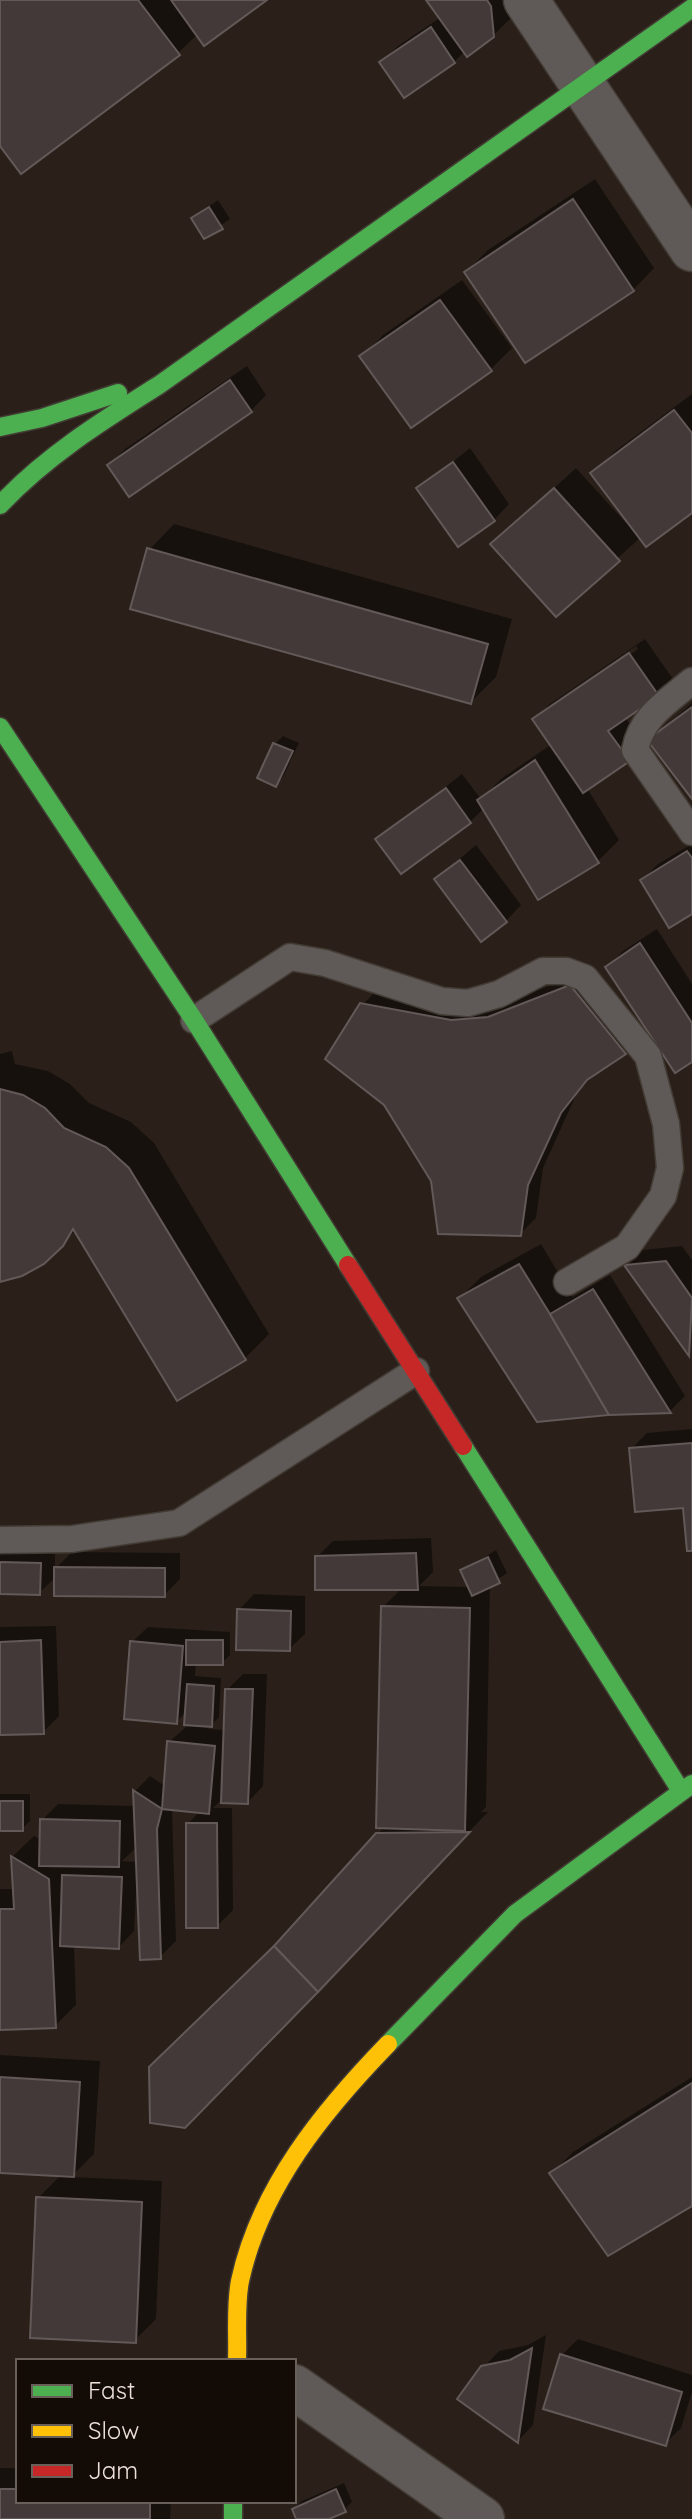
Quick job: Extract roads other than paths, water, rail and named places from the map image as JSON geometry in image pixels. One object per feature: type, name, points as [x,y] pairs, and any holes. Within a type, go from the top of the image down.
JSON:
[{"type":"street","points":[[526,0],[692,249]]},
{"type":"street","points":[[0,505],[25,475],[159,385],[692,8]]},
{"type":"street","points":[[0,427],[159,385]]},
{"type":"street","points":[[0,727],[194,1020],[416,1371],[687,1788],[515,1914],[353,2080],[303,2141],[269,2201],[240,2282],[244,2356]]},
{"type":"street","points":[[296,2388],[482,2519]]},
{"type":"lane","points":[[692,681],[651,715],[638,735],[635,750],[692,832]]},
{"type":"lane","points":[[194,1020],[290,957],[325,963],[442,1001],[468,1003],[499,994],[543,971],[566,971],[585,978],[648,1056],[666,1124],[670,1168],[663,1196],[627,1247],[567,1282]]},
{"type":"lane","points":[[0,1540],[72,1539],[179,1523],[416,1371]]}]
